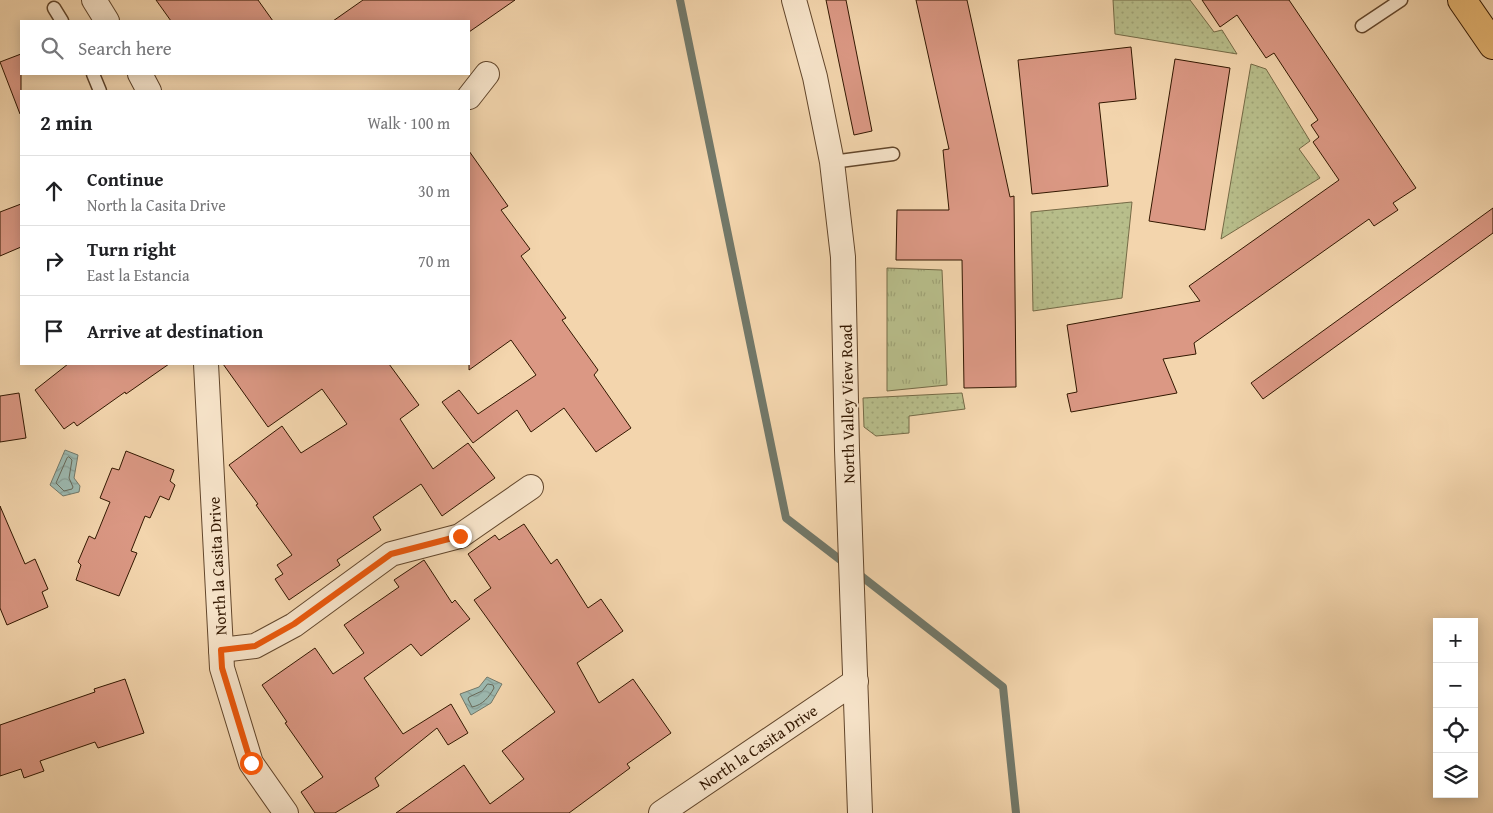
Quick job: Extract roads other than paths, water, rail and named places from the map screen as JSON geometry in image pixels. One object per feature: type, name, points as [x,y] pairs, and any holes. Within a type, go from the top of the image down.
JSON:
[{"type":"main road","points":[[1462,0],[1493,45]]},
{"type":"street","points":[[94,0],[106,20]]},
{"type":"street","name":"North Valley View Road","points":[[794,0],[815,77],[832,162],[843,257],[847,450],[860,813]]},
{"type":"street","points":[[470,96],[487,74]]},
{"type":"street","points":[[141,75],[148,90]]},
{"type":"street","name":"North la Casita Drive","points":[[206,365],[222,668],[251,763],[286,813]]},
{"type":"street","points":[[221,650],[255,646],[294,624],[391,554],[460,536],[531,487]]},
{"type":"street","name":"North la Casita Drive","points":[[661,813],[856,681]]},
{"type":"lane","points":[[1362,26],[1401,0]]},
{"type":"lane","points":[[54,8],[61,20]]},
{"type":"lane","points":[[93,75],[100,90]]},
{"type":"lane","points":[[832,162],[893,154]]},
{"type":"water","points":[[65,450],[78,455],[74,478],[80,486],[79,492],[63,496],[50,485]]},
{"type":"water","points":[[487,677],[502,684],[491,703],[471,715],[460,694],[479,687]]},
{"type":"waterway","points":[[680,0],[786,518],[847,565]]},
{"type":"waterway","points":[[856,572],[1003,687],[1016,813]]}]
